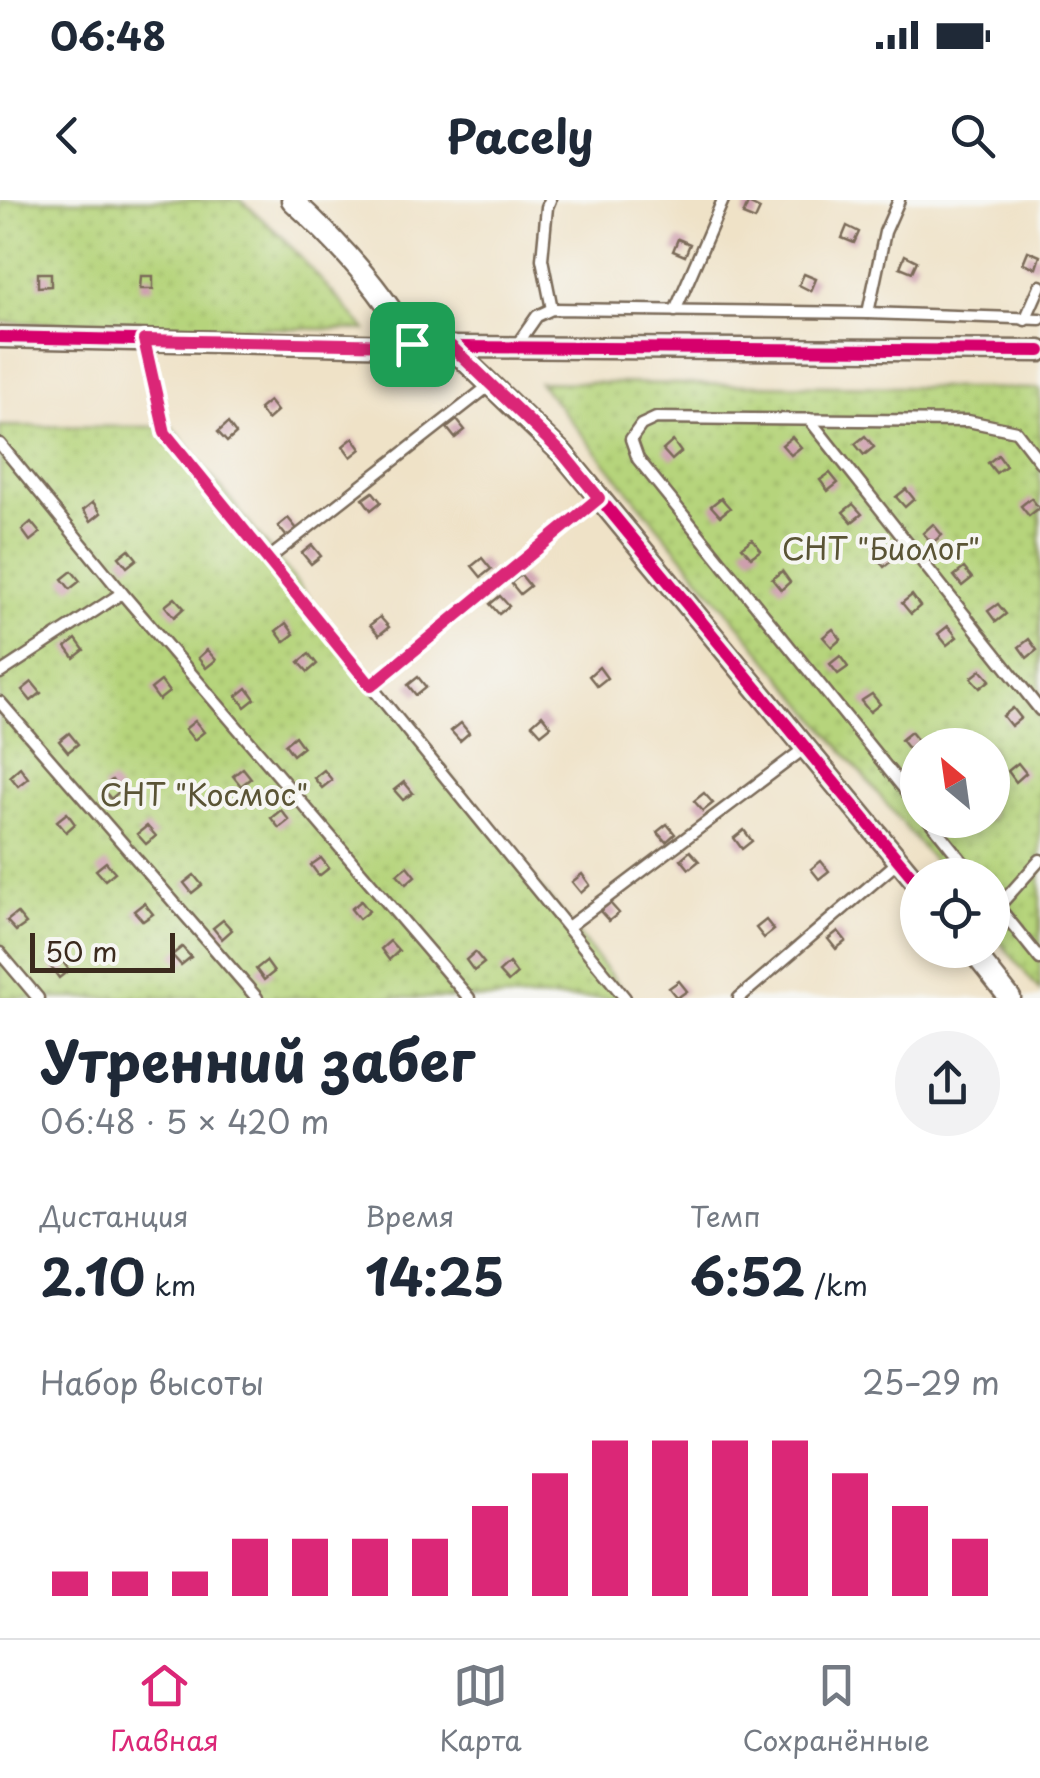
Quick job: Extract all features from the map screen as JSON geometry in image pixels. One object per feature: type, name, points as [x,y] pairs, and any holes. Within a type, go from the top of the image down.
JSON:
[{"type":"street","points":[[302,204],[376,288],[412,344]]},
{"type":"street","points":[[0,337],[516,347],[1040,351]]},
{"type":"street","points":[[451,346],[563,454],[899,861]]},
{"type":"street","points":[[986,968],[1010,998]]},
{"type":"lane","points":[[550,200],[546,207],[542,259],[552,309]]},
{"type":"lane","points":[[674,311],[723,200]]},
{"type":"lane","points":[[868,313],[885,232],[899,200]]},
{"type":"lane","points":[[1025,320],[1040,286]]},
{"type":"lane","points":[[516,347],[537,316],[552,309],[868,313],[1040,320]]},
{"type":"lane","points":[[144,340],[165,433],[626,998]]},
{"type":"lane","points":[[268,560],[490,384]]},
{"type":"lane","points":[[900,784],[638,459],[632,439],[641,425],[656,418],[968,420],[1016,432],[1040,462]]},
{"type":"lane","points":[[809,419],[1040,710]]},
{"type":"lane","points":[[0,444],[122,593],[469,998]]},
{"type":"lane","points":[[371,686],[599,498]]},
{"type":"lane","points":[[0,673],[122,593]]},
{"type":"lane","points":[[0,702],[257,998]]},
{"type":"lane","points":[[568,927],[806,748]]},
{"type":"lane","points":[[943,838],[959,858]]},
{"type":"lane","points":[[1010,889],[1040,860]]},
{"type":"lane","points":[[738,998],[899,861]]},
{"type":"lane","points":[[1010,921],[1040,958]]},
{"type":"lane","points":[[0,953],[38,998]]},
{"type":"green space","points":[[0,200],[241,200],[282,237],[366,330],[0,322]]},
{"type":"green space","name":"СНТ \"Биолог\"","points":[[539,382],[1040,389],[1040,991],[1010,954],[1010,858],[931,858],[915,838],[1010,838],[1010,728],[900,728],[900,820]]},
{"type":"green space","name":"СНТ \"Космос\"","points":[[0,426],[172,427],[629,998],[0,998]]},
{"type":"building","points":[[748,203],[760,209],[755,220],[743,215]]},
{"type":"building","points":[[847,226],[859,232],[854,243],[842,238]]},
{"type":"building","points":[[678,239],[690,244],[685,256],[673,251]]},
{"type":"building","points":[[1028,251],[1040,256],[1036,268],[1023,263]]},
{"type":"building","points":[[905,255],[917,261],[912,272],[900,267]]},
{"type":"building","points":[[38,273],[51,273],[51,286],[38,287]]},
{"type":"building","points":[[804,274],[816,279],[811,291],[799,285]]},
{"type":"building","points":[[141,276],[153,276],[153,289],[140,289]]},
{"type":"building","points":[[269,401],[277,411],[267,420],[259,409]]},
{"type":"building","points":[[457,420],[465,430],[455,438],[447,428]]},
{"type":"building","points":[[228,423],[236,434],[227,442],[218,432]]},
{"type":"building","points":[[865,436],[874,447],[864,455],[855,444]]},
{"type":"building","points":[[792,437],[801,447],[791,455],[782,445]]},
{"type":"building","points":[[353,438],[361,449],[351,457],[343,446]]},
{"type":"building","points":[[673,441],[681,452],[672,460],[663,450]]},
{"type":"building","points":[[998,455],[1006,466],[996,473],[988,463]]},
{"type":"building","points":[[830,473],[838,483],[828,491],[820,480]]},
{"type":"building","points":[[906,489],[914,499],[905,507],[896,497]]},
{"type":"building","points":[[373,492],[381,502],[371,510],[363,499]]},
{"type":"building","points":[[721,498],[730,508],[720,516],[711,506]]},
{"type":"building","points":[[1031,498],[1039,508],[1029,516],[1021,506]]},
{"type":"building","points":[[93,502],[101,513],[91,521],[83,510]]},
{"type":"building","points":[[853,504],[862,514],[852,522],[843,512]]},
{"type":"building","points":[[288,518],[297,529],[287,537],[278,526]]},
{"type":"building","points":[[31,522],[40,533],[30,541],[22,530]]},
{"type":"building","points":[[933,524],[942,535],[932,543],[923,533]]},
{"type":"building","points":[[752,539],[761,550],[751,557],[742,547]]},
{"type":"building","points":[[312,545],[321,556],[311,564],[302,553]]},
{"type":"building","points":[[129,549],[137,559],[127,567],[119,557]]},
{"type":"building","points":[[885,549],[894,559],[884,567],[876,557]]},
{"type":"building","points":[[482,558],[491,569],[481,577],[472,566]]},
{"type":"building","points":[[964,568],[972,578],[962,586],[954,576]]},
{"type":"building","points":[[72,571],[80,581],[70,589],[62,579]]},
{"type":"building","points":[[782,571],[790,582],[781,590],[772,579]]},
{"type":"building","points":[[521,575],[530,586],[520,594],[511,583]]},
{"type":"building","points":[[912,595],[920,606],[911,614],[902,603]]},
{"type":"building","points":[[500,596],[509,606],[499,614],[490,604]]},
{"type":"building","points":[[175,598],[184,608],[174,617],[165,606]]},
{"type":"building","points":[[998,604],[1006,614],[996,622],[988,611]]},
{"type":"building","points":[[380,617],[389,627],[379,635],[370,625]]},
{"type":"building","points":[[286,623],[294,634],[284,642],[276,631]]},
{"type":"building","points":[[948,626],[957,637],[947,645],[938,634]]},
{"type":"building","points":[[833,629],[841,639],[832,647],[823,637]]},
{"type":"building","points":[[76,639],[84,650],[74,658],[66,647]]},
{"type":"building","points":[[1029,639],[1037,650],[1027,658],[1019,647]]},
{"type":"building","points":[[207,650],[216,660],[206,668],[198,658]]},
{"type":"building","points":[[309,654],[317,664],[308,672],[299,662]]},
{"type":"building","points":[[840,656],[848,667],[838,674],[830,664]]},
{"type":"building","points":[[599,667],[607,678],[597,686],[589,676]]},
{"type":"building","points":[[981,670],[990,680],[980,688],[971,678]]},
{"type":"building","points":[[418,677],[426,687],[416,695],[408,685]]},
{"type":"building","points":[[161,681],[169,692],[159,700],[151,689]]},
{"type":"building","points":[[32,682],[41,693],[31,701],[22,690]]},
{"type":"building","points":[[247,688],[255,699],[245,707],[237,696]]},
{"type":"building","points":[[872,694],[880,704],[870,712],[861,701]]},
{"type":"building","points":[[1013,708],[1021,718],[1011,726],[1003,716]]},
{"type":"building","points":[[542,715],[551,726],[541,734],[532,724]]},
{"type":"building","points":[[195,721],[204,732],[194,740],[185,729]]},
{"type":"building","points":[[461,723],[469,733],[460,741],[451,731]]},
{"type":"building","points":[[69,733],[78,744],[68,752],[59,741]]},
{"type":"building","points":[[295,736],[303,747],[293,755],[285,744]]},
{"type":"building","points":[[1018,763],[1026,773],[1016,782],[1010,769]]},
{"type":"building","points":[[20,767],[28,778],[18,786],[10,776]]},
{"type":"building","points":[[243,768],[251,778],[241,786],[233,776]]},
{"type":"building","points":[[324,770],[332,780],[322,788],[314,778]]},
{"type":"building","points":[[112,780],[120,791],[111,799],[102,788]]},
{"type":"building","points":[[404,782],[413,793],[403,800],[394,790]]},
{"type":"building","points":[[704,793],[713,803],[703,811],[694,801]]},
{"type":"building","points":[[281,810],[289,820],[279,828],[271,818]]},
{"type":"building","points":[[67,813],[75,824],[66,832],[57,821]]},
{"type":"building","points":[[667,824],[675,834],[666,842],[657,832]]},
{"type":"building","points":[[147,826],[156,836],[146,844],[137,834]]},
{"type":"building","points":[[744,830],[752,841],[742,849],[734,838]]},
{"type":"building","points":[[690,851],[699,861],[689,869],[681,859]]},
{"type":"building","points":[[321,858],[329,868],[319,876],[311,865]]},
{"type":"building","points":[[821,861],[829,871],[819,879],[811,869]]},
{"type":"building","points":[[106,862],[115,872],[105,880],[96,870]]},
{"type":"building","points":[[407,866],[415,876],[406,884],[397,874]]},
{"type":"building","points":[[582,874],[590,885],[581,893],[572,882]]},
{"type":"building","points":[[194,875],[202,885],[192,893],[184,883]]},
{"type":"building","points":[[361,901],[369,911],[359,919],[351,909]]},
{"type":"building","points":[[144,903],[153,914],[143,921],[134,911]]},
{"type":"building","points":[[610,903],[619,913],[609,921],[600,911]]},
{"type":"building","points":[[17,913],[26,924],[16,931],[7,921]]},
{"type":"building","points":[[223,920],[232,930],[222,939],[213,928]]},
{"type":"building","points":[[766,920],[774,930],[764,938],[756,928]]},
{"type":"building","points":[[838,931],[846,941],[836,949],[828,939]]},
{"type":"building","points":[[390,941],[399,951],[389,960],[381,949]]},
{"type":"building","points":[[182,947],[191,957],[181,965],[172,955]]},
{"type":"building","points":[[475,952],[484,963],[474,971],[466,960]]},
{"type":"building","points":[[61,959],[69,970],[59,978],[51,967]]},
{"type":"building","points":[[266,961],[274,972],[264,980],[256,969]]},
{"type":"building","points":[[509,963],[517,974],[508,982],[499,972]]},
{"type":"building","points":[[679,981],[687,991],[677,998],[669,988]]},
{"type":"cycle path","points":[[0,337],[451,347],[1040,351]]},
{"type":"cycle path","points":[[451,347],[563,454],[900,862]]},
{"type":"route","points":[[144,340],[412,344],[451,346],[563,454],[599,498],[371,686],[165,433],[144,340]]}]
